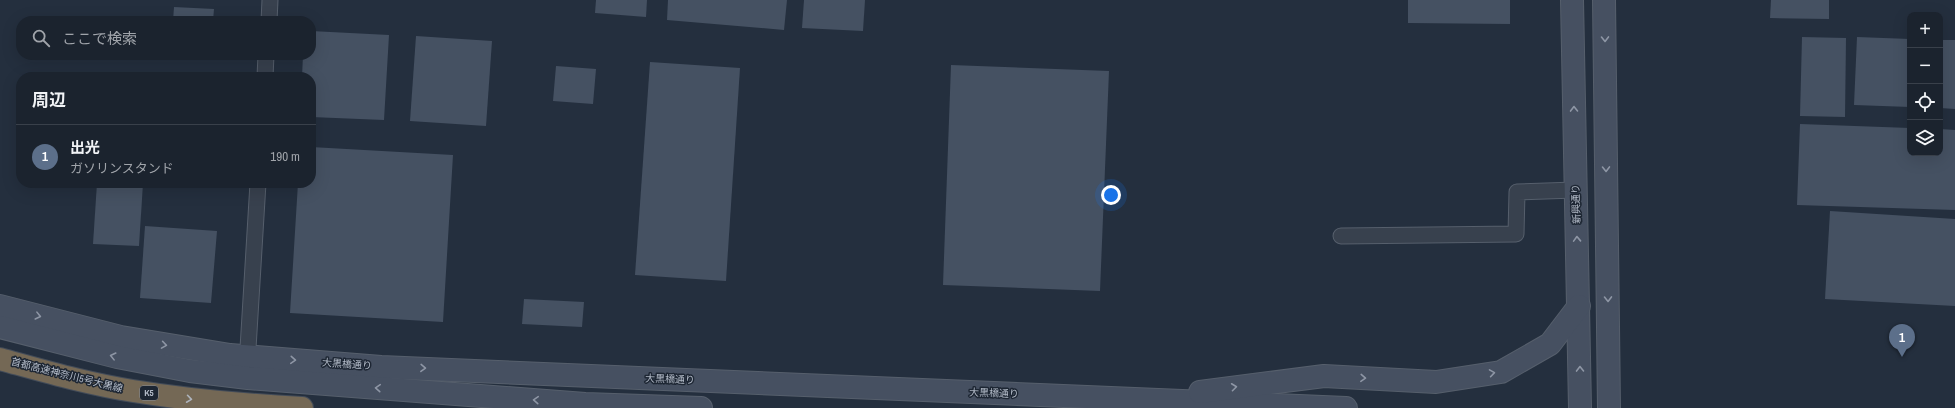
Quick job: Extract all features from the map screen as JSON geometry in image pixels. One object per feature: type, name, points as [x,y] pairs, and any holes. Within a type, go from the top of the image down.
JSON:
[{"type":"highway","name":"首都高速神奈川5号大黒線","points":[[0,359],[63,376],[132,391],[212,402],[302,408]]},
{"type":"highway","name":"首都高速神奈川5号大黒線","points":[[0,372],[60,390],[165,408]]},
{"type":"street","name":"新興通り","points":[[1572,0],[1580,408]]},
{"type":"street","points":[[1604,0],[1610,408]]},
{"type":"street","name":"大黒橋通り","points":[[0,306],[121,337],[247,357],[389,367],[1346,408]]},
{"type":"street","points":[[1140,400],[1324,376],[1436,382],[1500,372],[1550,344],[1579,306]]},
{"type":"street","points":[[0,327],[117,357],[190,371],[248,378],[585,404],[701,408]]},
{"type":"lane","points":[[269,16],[270,0]]},
{"type":"lane","points":[[265,72],[266,60]]},
{"type":"lane","points":[[248,378],[247,357],[258,188]]},
{"type":"lane","points":[[1341,236],[1516,234],[1517,192],[1576,190]]},
{"type":"building","points":[[596,0],[647,0],[646,17],[595,13]]},
{"type":"building","points":[[668,0],[787,0],[784,30],[667,20]]},
{"type":"building","points":[[804,0],[865,0],[863,31],[802,28]]},
{"type":"building","points":[[1408,0],[1510,0],[1510,24],[1408,23]]},
{"type":"building","points":[[1771,0],[1829,0],[1829,19],[1770,18]]},
{"type":"building","points":[[174,7],[214,9],[213,16],[173,16]]},
{"type":"building","points":[[316,31],[389,35],[384,120],[316,117],[316,72],[302,72],[303,60],[316,60]]},
{"type":"building","points":[[416,36],[492,41],[486,126],[410,121]]},
{"type":"building","points":[[1802,37],[1846,38],[1845,117],[1800,116]]},
{"type":"building","points":[[1857,37],[1907,39],[1907,107],[1854,105]]},
{"type":"building","points":[[1943,40],[1955,40],[1955,109],[1943,108]]},
{"type":"building","points":[[650,62],[740,68],[726,281],[635,275]]},
{"type":"building","points":[[951,65],[1109,71],[1100,291],[943,285]]},
{"type":"building","points":[[556,66],[596,69],[593,104],[553,101]]},
{"type":"building","points":[[1800,124],[1907,128],[1907,156],[1943,156],[1943,129],[1955,130],[1955,210],[1797,205]]},
{"type":"building","points":[[316,147],[453,155],[443,322],[290,313],[298,188],[316,188]]},
{"type":"building","points":[[97,188],[143,188],[139,246],[93,244]]},
{"type":"building","points":[[1830,211],[1955,219],[1955,306],[1825,299]]},
{"type":"building","points":[[145,226],[217,231],[211,303],[140,298]]},
{"type":"building","points":[[524,299],[584,302],[582,327],[522,324]]},
{"type":"place","name":"出光","points":[[1902,357]]}]
